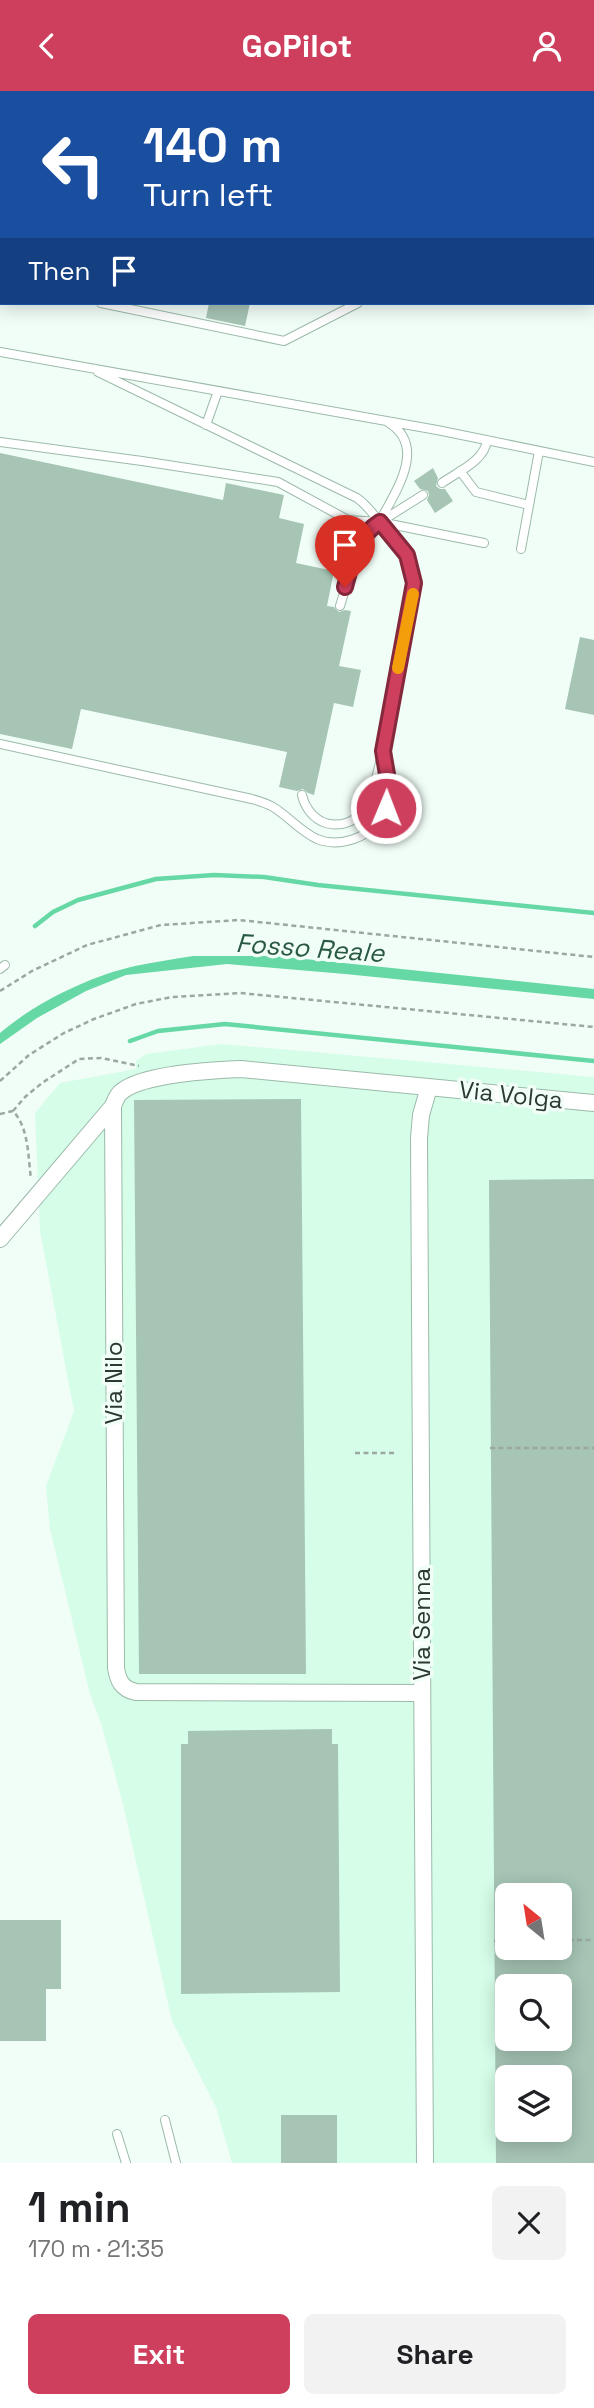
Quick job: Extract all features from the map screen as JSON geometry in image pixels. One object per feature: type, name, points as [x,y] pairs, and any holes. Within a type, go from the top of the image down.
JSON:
[{"type":"street","points":[[0,1239],[113,1106],[117,1096],[140,1083],[205,1070],[242,1069],[429,1087]]},
{"type":"street","name":"Via Volga","points":[[429,1087],[590,1104]]},
{"type":"street","name":"Via Senna","points":[[425,2163],[419,1138],[421,1115],[429,1087]]},
{"type":"street","name":"Via Nilo","points":[[113,1106],[117,1675],[123,1687],[128,1691],[196,1693],[422,1693]]},
{"type":"lane","points":[[111,305],[284,341],[354,305]]},
{"type":"lane","points":[[0,352],[377,419],[594,462]]},
{"type":"lane","points":[[89,368],[357,498],[367,505],[407,555],[414,583],[383,751],[368,801],[358,815],[347,823],[332,825],[320,821],[305,804],[302,795]]},
{"type":"lane","points":[[206,425],[218,391]]},
{"type":"lane","points":[[377,419],[397,428],[404,435],[407,444],[403,475],[380,522]]},
{"type":"lane","points":[[442,483],[484,452],[487,440]]},
{"type":"lane","points":[[0,442],[278,482],[348,520],[380,522],[484,543]]},
{"type":"lane","points":[[520,549],[539,451]]},
{"type":"lane","points":[[460,471],[476,492],[529,505]]},
{"type":"lane","points":[[340,605],[359,543],[372,527],[423,495]]},
{"type":"lane","points":[[0,744],[252,799],[272,807],[307,834],[334,843],[358,838],[381,820],[389,795],[383,751]]},
{"type":"lane","points":[[164,2120],[176,2163]]},
{"type":"lane","points":[[117,2134],[126,2163]]},
{"type":"path","points":[[0,991],[32,971],[87,945],[161,925],[213,921],[251,921],[594,957]]},
{"type":"path","points":[[0,1081],[29,1055],[64,1033],[136,1004],[172,997],[240,993],[594,1027]]},
{"type":"path","points":[[0,1114],[13,1111],[34,1090],[79,1059],[101,1058],[134,1065],[169,1077]]},
{"type":"path","points":[[13,1111],[19,1117],[24,1130],[34,1200]]},
{"type":"path","points":[[490,1448],[594,1448]]},
{"type":"path","points":[[355,1453],[396,1453]]},
{"type":"path","points":[[572,1940],[594,1940]]},
{"type":"shaded area","points":[[193,956],[276,956],[594,989],[594,999],[227,964],[126,975],[86,991],[37,1018],[0,1044],[0,1033],[14,1022],[46,1001],[82,984],[135,966]]},
{"type":"shaded area","points":[[222,1044],[594,1077],[594,2163],[232,2163],[216,2107],[172,2021],[123,1804],[101,1723],[90,1694],[50,1529],[46,1486],[74,1411],[40,1231],[35,1113],[60,1083],[136,1069],[136,1061],[146,1054]]},
{"type":"building","points":[[209,305],[250,305],[245,326],[206,318]]},
{"type":"building","points":[[0,453],[223,500],[226,483],[284,495],[279,518],[304,524],[296,563],[334,571],[327,606],[334,607],[339,612],[351,611],[339,666],[361,670],[353,707],[334,703],[314,795],[303,789],[297,791],[279,787],[287,752],[81,709],[72,749],[0,734]]},
{"type":"building","points":[[433,468],[438,478],[436,486],[445,489],[453,501],[435,513],[427,500],[428,491],[420,489],[414,481]]},
{"type":"building","points":[[580,637],[594,640],[594,715],[565,709]]},
{"type":"building","points":[[301,1099],[306,1674],[139,1674],[134,1100]]},
{"type":"building","points":[[594,1179],[594,2163],[496,2163],[496,2142],[572,2142],[572,2065],[495,2065],[495,2051],[572,2051],[572,1974],[495,1974],[495,2023],[489,1180]]},
{"type":"building","points":[[332,1729],[332,1744],[338,1744],[340,1992],[181,1994],[181,1744],[188,1744],[188,1731]]},
{"type":"building","points":[[0,1920],[61,1920],[61,1989],[46,1989],[46,2041],[0,2041]]},
{"type":"building","points":[[281,2115],[337,2115],[337,2163],[281,2163]]},
{"type":"waterway","points":[[35,926],[53,912],[78,900],[156,879],[214,875],[264,877],[594,913]]},
{"type":"waterway","points":[[130,1041],[158,1031],[225,1024],[594,1061]]},
{"type":"slow traffic","points":[[398,668],[413,594]]},
{"type":"route","points":[[345,587],[359,543],[372,527],[380,522],[402,546],[411,565],[414,583],[383,751],[389,786],[386,808]]},
{"type":"water label","name":"Fosso Reale","points":[[310,948]]}]
